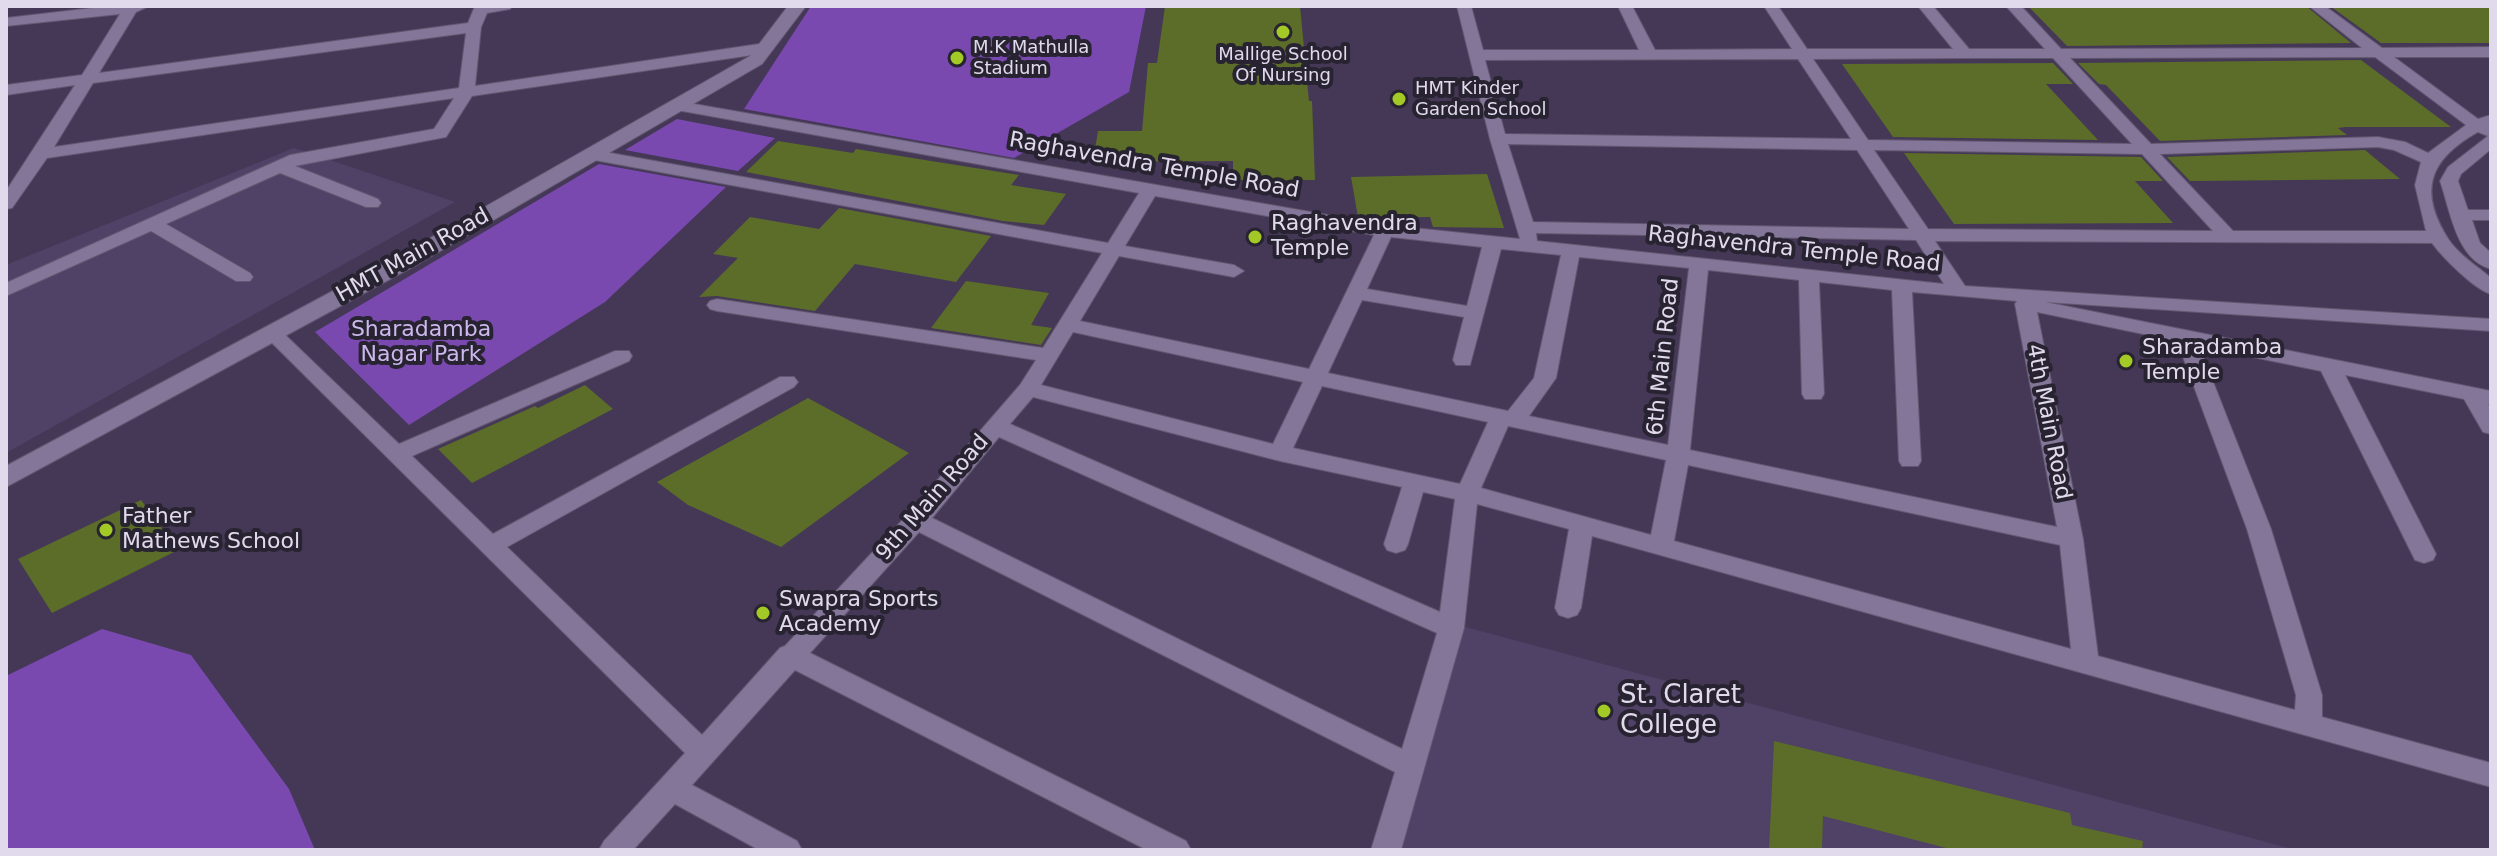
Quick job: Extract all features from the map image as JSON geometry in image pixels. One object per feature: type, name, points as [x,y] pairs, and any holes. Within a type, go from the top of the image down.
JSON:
[{"type":"street","points":[[6,290],[279,166],[337,150],[440,133],[466,92],[474,27],[481,8],[505,6]]},
{"type":"street","points":[[1464,6],[1498,139],[1531,246]]},
{"type":"street","points":[[1625,6],[1649,54]]},
{"type":"street","points":[[1771,6],[1959,291],[2481,396],[2491,427]]},
{"type":"street","points":[[1925,6],[1965,54]]},
{"type":"street","points":[[2013,6],[2228,236]]},
{"type":"street","points":[[2316,6],[2378,53],[2486,126],[2442,150],[2425,169],[2424,184],[2429,217],[2443,244],[2491,288]]},
{"type":"street","points":[[6,22],[136,7]]},
{"type":"street","points":[[6,204],[136,7]]},
{"type":"street","name":"HMT Main Road","points":[[6,478],[594,155],[756,60],[796,7]]},
{"type":"street","points":[[6,90],[474,27]]},
{"type":"street","points":[[41,154],[766,48]]},
{"type":"street","points":[[1477,55],[2491,52]]},
{"type":"street","name":"Raghavendra Temple Road","points":[[677,106],[1385,231],[1959,291]]},
{"type":"street","points":[[1498,139],[2146,149],[2378,142],[2399,146],[2432,161]]},
{"type":"street","points":[[2491,140],[2454,171],[2449,181],[2471,245],[2491,263]]},
{"type":"street","points":[[594,155],[1234,271]]},
{"type":"street","points":[[279,166],[372,203]]},
{"type":"street","name":"9th Main Road","points":[[614,850],[789,655],[916,520],[1028,389],[1150,189]]},
{"type":"street","points":[[2460,215],[2491,215]]},
{"type":"street","points":[[152,224],[243,277]]},
{"type":"street","points":[[1525,227],[1922,235],[2439,237]]},
{"type":"street","points":[[1280,453],[1385,231]]},
{"type":"street","points":[[1463,360],[1493,242]]},
{"type":"street","points":[[1386,850],[1451,628],[1467,494],[1509,418],[1545,378],[1571,251]]},
{"type":"street","name":"6th Main Road","points":[[1661,546],[1678,455],[1699,264]]},
{"type":"street","points":[[1809,276],[1813,394]]},
{"type":"street","points":[[1902,285],[1910,461]]},
{"type":"street","points":[[1959,291],[2491,325]]},
{"type":"street","points":[[1357,293],[1474,313]]},
{"type":"street","name":"4th Main Road","points":[[2025,304],[2071,539],[2086,664]]},
{"type":"street","points":[[717,305],[1048,355]]},
{"type":"street","points":[[1066,324],[2071,539]]},
{"type":"street","points":[[272,333],[702,752]]},
{"type":"street","points":[[2185,336],[2259,529],[2309,695],[2308,725]]},
{"type":"street","points":[[396,454],[622,356]]},
{"type":"street","points":[[2329,365],[2424,554]]},
{"type":"street","points":[[490,546],[787,382]]},
{"type":"street","points":[[1028,389],[1280,453],[1467,494],[2491,775]]},
{"type":"street","points":[[996,427],[1451,628]]},
{"type":"street","points":[[1396,544],[1415,482]]},
{"type":"street","points":[[916,520],[1411,767]]},
{"type":"street","points":[[1568,608],[1582,525]]},
{"type":"street","points":[[789,655],[1176,850]]},
{"type":"street","points":[[670,787],[787,850]]},
{"type":"shaded area","points":[[294,148],[455,202],[6,453],[6,265]]},
{"type":"shaded area","name":"St. Claret College","points":[[1458,625],[2296,850],[1386,850]]},
{"type":"green space","name":"M.K Mathulla Stadium","points":[[811,6],[1146,6],[1129,92],[1014,158],[744,109]]},
{"type":"green space","points":[[677,119],[775,138],[738,171],[625,150]]},
{"type":"green space","name":"Sharadamba Nagar Park","points":[[599,164],[726,187],[605,302],[409,425],[315,332]]},
{"type":"green space","points":[[102,629],[191,655],[289,789],[315,850],[6,850],[6,676]]},
{"type":"building","points":[[1165,6],[1300,6],[1309,101],[1312,101],[1315,180],[1233,180],[1233,161],[1093,162],[1098,131],[1142,131],[1148,63],[1157,63]]},
{"type":"building","points":[[2028,6],[2306,6],[2351,43],[2067,46]]},
{"type":"building","points":[[2330,6],[2491,6],[2491,43],[2381,43]]},
{"type":"building","points":[[2361,60],[2451,127],[2346,127],[2338,128],[2347,135],[2160,141],[2106,85],[2099,84],[2078,63]]},
{"type":"building","points":[[2053,63],[2073,84],[2046,84],[2098,140],[1893,137],[1842,64]]},
{"type":"building","points":[[778,141],[853,153],[856,149],[1019,175],[1011,185],[1066,194],[1044,225],[1003,221],[746,172]]},
{"type":"building","points":[[2365,150],[2400,179],[2190,181],[2167,157]]},
{"type":"building","points":[[1904,153],[2141,157],[2163,181],[2135,181],[2173,223],[1954,224]]},
{"type":"building","points":[[1487,174],[1504,228],[1433,227],[1430,217],[1358,217],[1351,177]]},
{"type":"building","points":[[839,208],[991,236],[956,282],[855,264],[815,311],[717,296],[699,297],[738,258],[713,254],[750,217],[819,229]]},
{"type":"building","points":[[966,281],[1049,293],[1031,325],[1052,328],[1041,345],[931,328]]},
{"type":"building","points":[[585,385],[613,409],[472,483],[438,449],[535,406],[538,408]]},
{"type":"building","points":[[808,398],[909,453],[781,547],[688,505],[657,482]]},
{"type":"building","points":[[141,500],[178,550],[52,613],[18,559]]},
{"type":"building","points":[[1774,741],[2070,813],[2072,825],[2143,841],[2142,850],[1954,850],[1823,816],[1822,850],[1769,850]]},
{"type":"place","name":"Mallige School Of Nursing","points":[[1283,32]]},
{"type":"place","name":"M.K Mathulla Stadium","points":[[957,58]]},
{"type":"place","name":"HMT Kinder Garden School","points":[[1399,99]]},
{"type":"place","name":"Raghavendra Temple","points":[[1255,237]]},
{"type":"place","name":"Sharadamba Temple","points":[[2126,361]]},
{"type":"place","name":"Father Mathews School","points":[[106,530]]},
{"type":"place","name":"Swapra Sports Academy","points":[[763,613]]},
{"type":"place","name":"St. Claret College","points":[[1604,711]]}]
